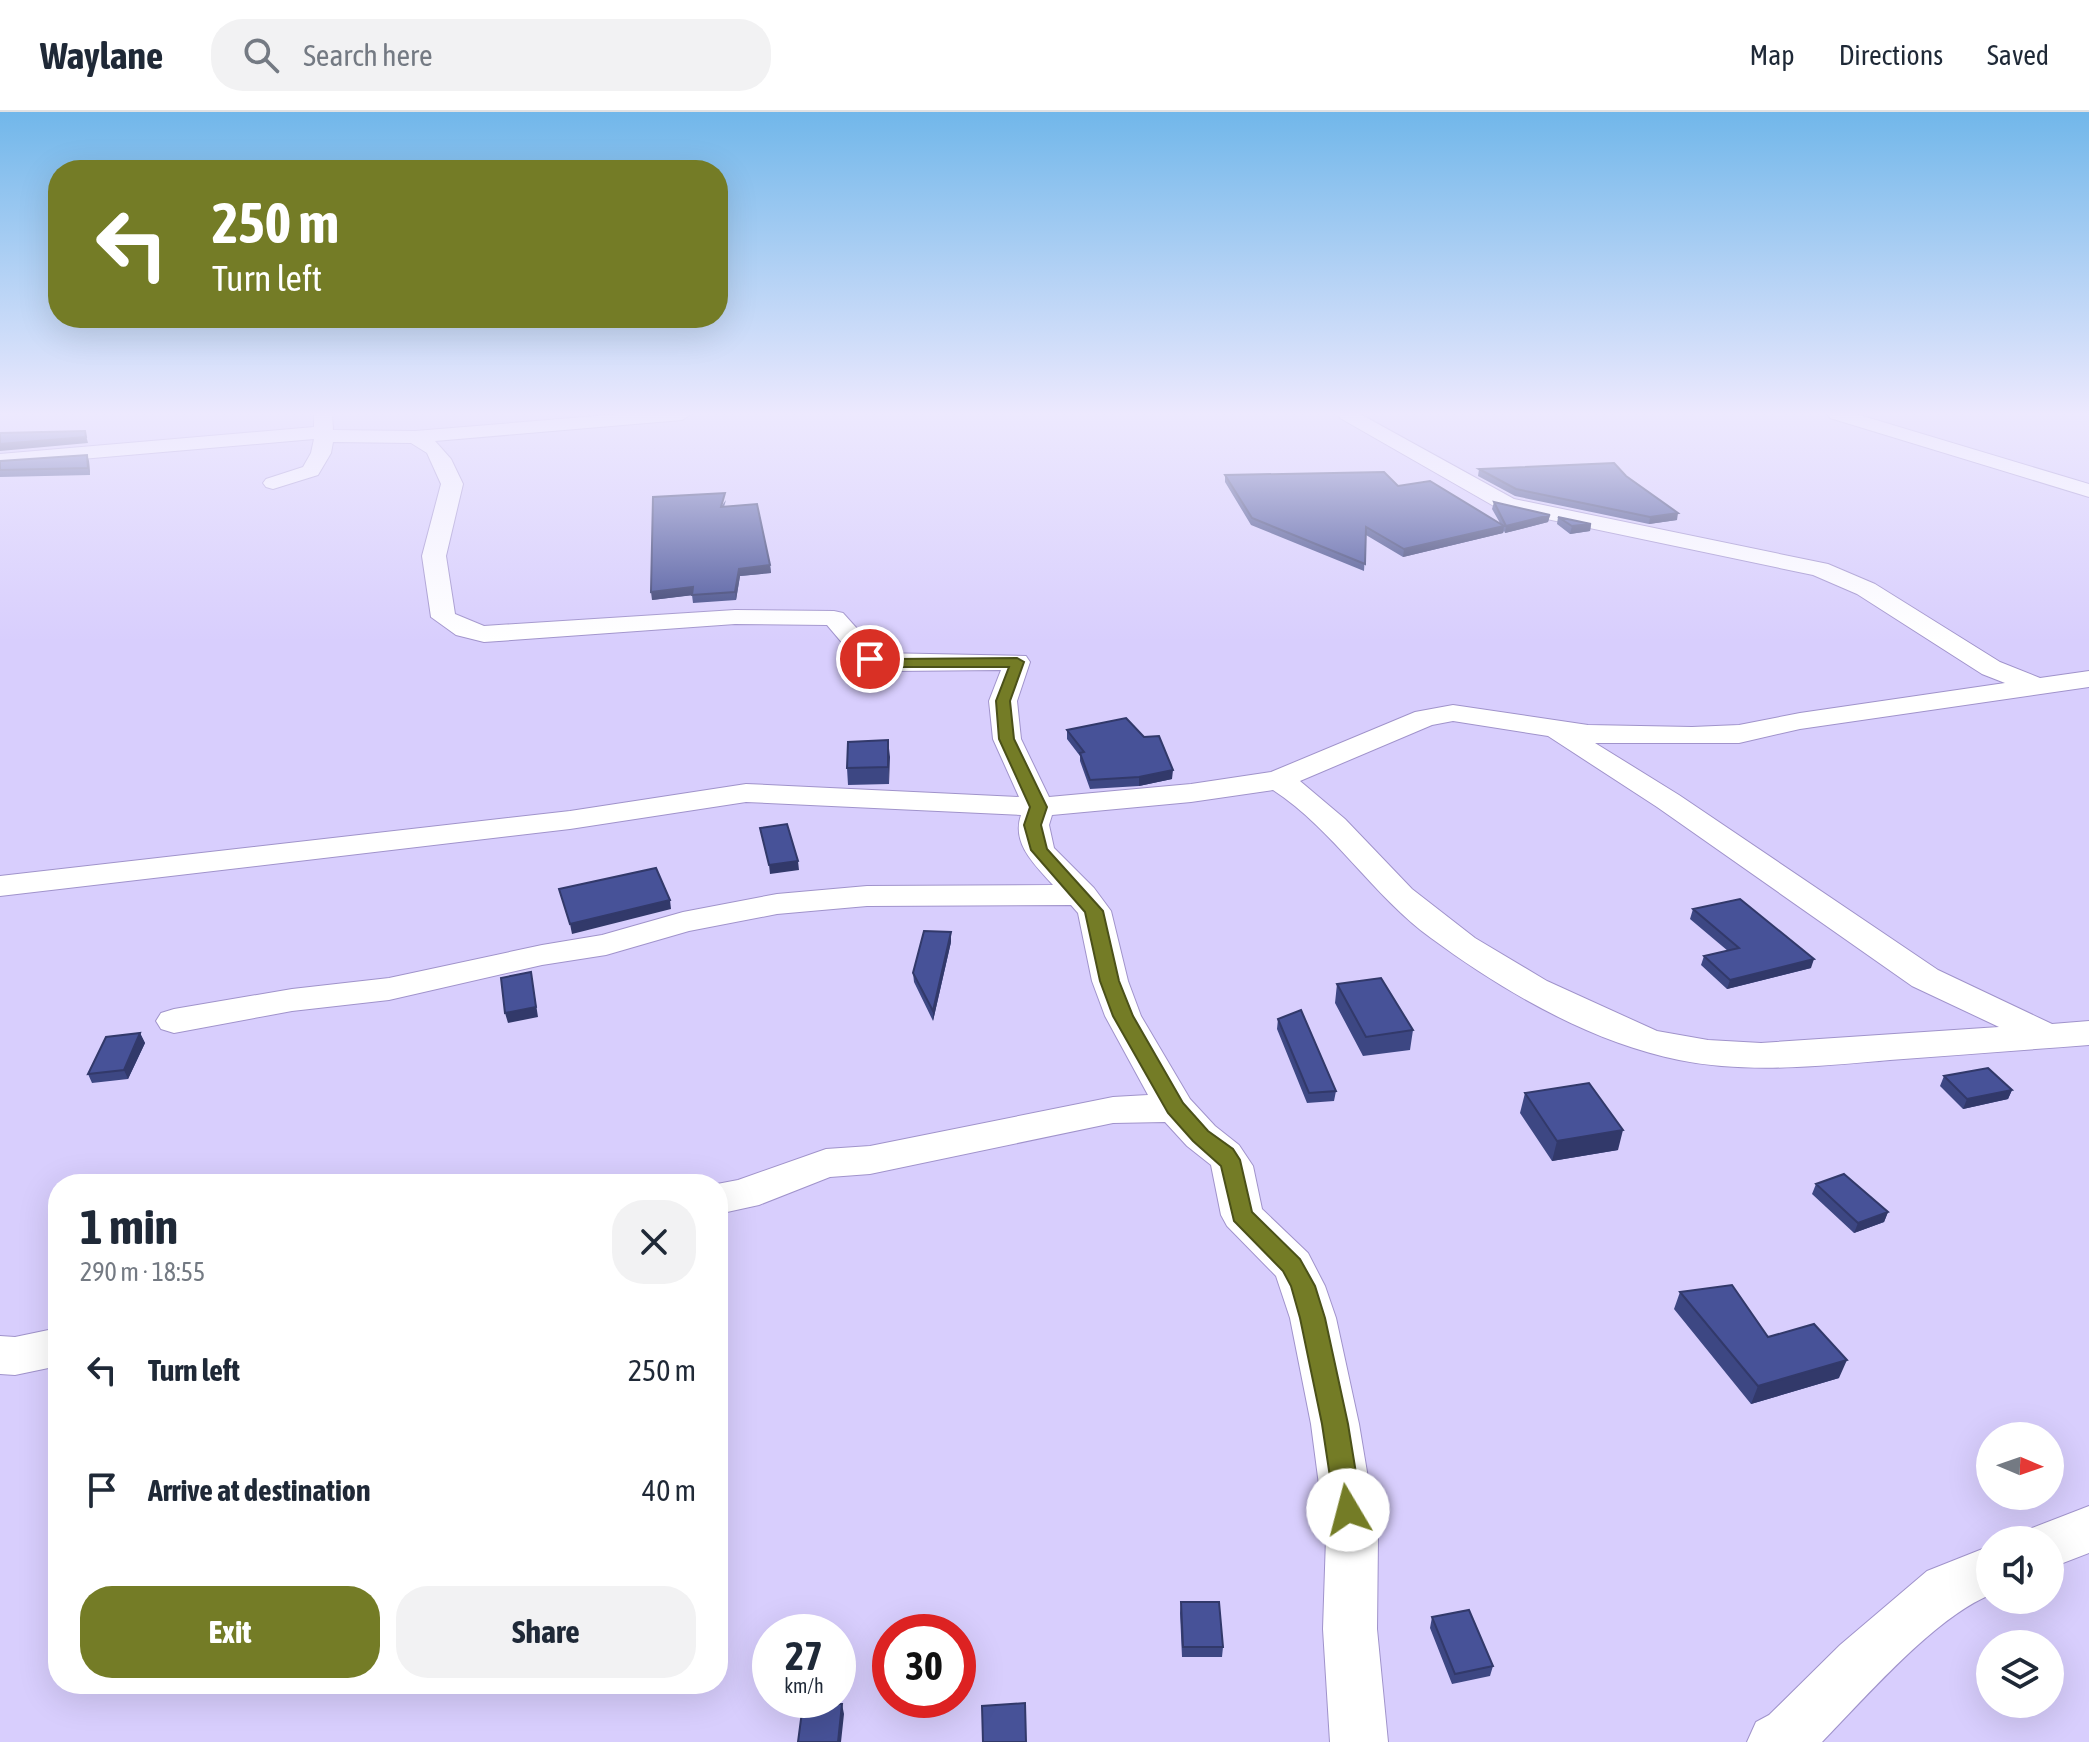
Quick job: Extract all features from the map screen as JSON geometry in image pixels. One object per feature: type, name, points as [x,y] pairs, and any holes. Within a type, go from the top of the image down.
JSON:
[{"type":"street","points":[[450,490],[434,556],[443,617],[452,624],[484,634],[735,617],[834,618],[870,659],[893,663],[1017,662],[1003,701],[1007,739],[1039,807],[1033,825],[1039,850],[1094,911],[1110,981],[1123,1016],[1175,1108],[1201,1136],[1225,1155],[1232,1166],[1242,1215],[1292,1265],[1313,1318],[1335,1424],[1352,1538],[1350,1629],[1359,1742]]},
{"type":"street","points":[[1482,490],[1507,504],[1820,569],[1866,589],[1991,668],[2037,686]]},
{"type":"street","points":[[0,886],[570,820],[746,793],[1039,807],[1191,793],[1278,780],[1425,718],[1453,713],[1588,734],[1739,734],[2089,679]]},
{"type":"street","points":[[1550,728],[1680,809],[1914,971],[2047,1036]]},
{"type":"street","points":[[1278,780],[1297,791],[1335,826],[1369,866],[1417,911],[1495,968],[1568,1006],[1655,1043],[1704,1051],[1788,1055],[2089,1033]]},
{"type":"street","points":[[174,1021],[292,1000],[389,989],[542,955],[606,945],[683,922],[777,904],[867,896],[1082,895]]},
{"type":"street","points":[[728,1197],[826,1163],[870,1160],[1113,1110],[1175,1108]]},
{"type":"street","points":[[0,1355],[15,1356],[48,1349]]},
{"type":"street","points":[[2064,1539],[2089,1529]]},
{"type":"street","points":[[1776,1742],[1789,1735],[1860,1664],[1946,1588],[1976,1576]]},
{"type":"building","points":[[1234,490],[1445,490],[1504,526],[1404,549],[1366,527],[1365,564],[1252,518]]},
{"type":"building","points":[[1521,490],[1646,490],[1678,513],[1650,517]]},
{"type":"building","points":[[725,493],[721,507],[757,504],[770,565],[739,569],[735,592],[692,595],[693,587],[651,592],[653,497]]},
{"type":"building","points":[[1494,502],[1550,515],[1506,526]]},
{"type":"building","points":[[1558,517],[1591,524],[1572,526]]},
{"type":"building","points":[[1126,718],[1144,737],[1159,736],[1173,770],[1139,777],[1090,780],[1080,753],[1084,752],[1067,730]]},
{"type":"building","points":[[888,740],[888,767],[847,768],[848,742]]},
{"type":"building","points":[[787,824],[798,861],[769,865],[760,828]]},
{"type":"building","points":[[656,868],[670,900],[570,924],[559,889]]},
{"type":"building","points":[[1740,899],[1814,959],[1730,980],[1704,956],[1739,948],[1693,909]]},
{"type":"building","points":[[924,931],[951,932],[933,1011],[913,973]]},
{"type":"building","points":[[531,972],[536,1007],[505,1013],[501,978]]},
{"type":"building","points":[[1381,978],[1413,1030],[1366,1037],[1337,984]]},
{"type":"building","points":[[1301,1010],[1336,1091],[1309,1093],[1278,1019]]},
{"type":"building","points":[[140,1033],[124,1070],[88,1074],[106,1037]]},
{"type":"building","points":[[1988,1068],[2012,1090],[1967,1099],[1944,1076]]},
{"type":"building","points":[[1589,1083],[1623,1130],[1557,1141],[1525,1093]]},
{"type":"building","points":[[1844,1174],[1888,1212],[1858,1223],[1816,1184]]},
{"type":"building","points":[[1732,1285],[1768,1337],[1814,1324],[1847,1360],[1758,1386],[1680,1292]]},
{"type":"building","points":[[1181,1602],[1219,1602],[1223,1647],[1183,1647]]},
{"type":"building","points":[[1469,1610],[1493,1666],[1455,1674],[1432,1617]]},
{"type":"building","points":[[1025,1703],[1026,1742],[983,1742],[982,1706]]},
{"type":"building","points":[[801,1718],[841,1718],[838,1742],[798,1742]]},
{"type":"route","points":[[870,659],[893,663],[1017,662],[1003,701],[1007,739],[1039,807],[1033,825],[1039,850],[1094,911],[1110,981],[1123,1016],[1175,1108],[1201,1136],[1225,1155],[1232,1166],[1242,1215],[1292,1265],[1303,1286],[1313,1318],[1335,1424],[1348,1510]]}]
